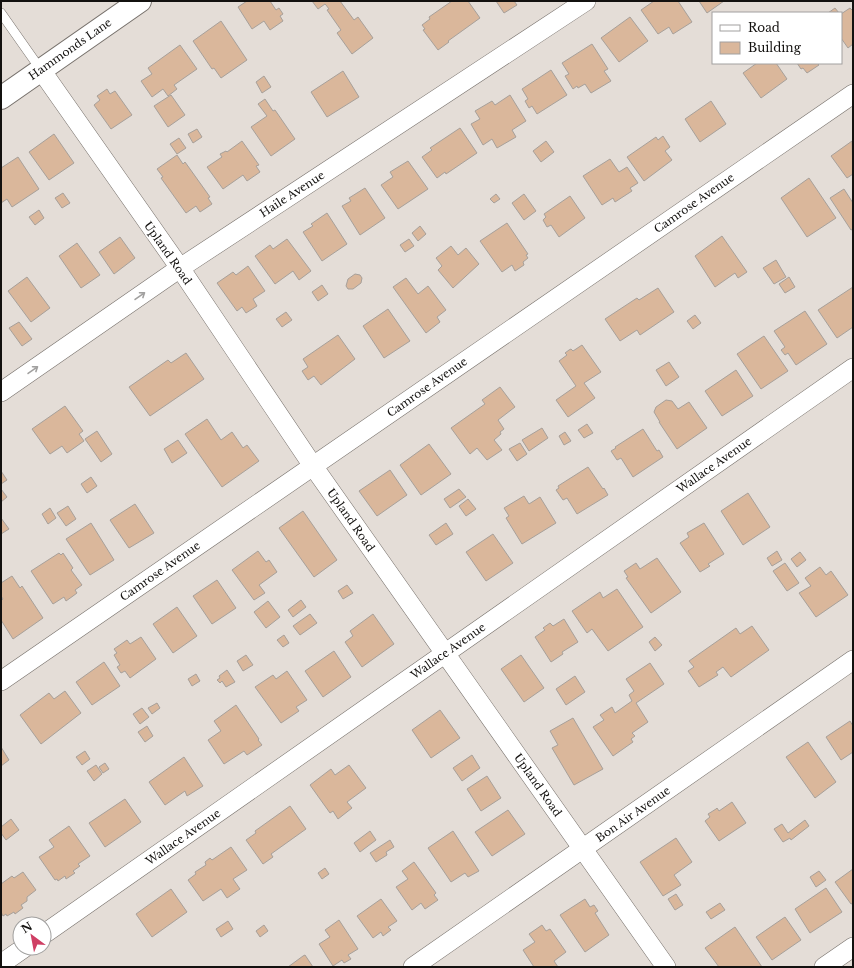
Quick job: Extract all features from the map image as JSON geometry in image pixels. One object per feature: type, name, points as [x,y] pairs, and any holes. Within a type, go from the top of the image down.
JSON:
[{"type":"street","name":"Hammonds Lane","points":[[1,98],[140,1]]},
{"type":"street","name":"Haile Avenue","points":[[1,392],[180,268],[586,1]]},
{"type":"street","name":"Upland Road","points":[[41,70],[180,268],[313,466],[666,967]]},
{"type":"street","name":"Camrose Avenue","points":[[1,681],[853,94]]},
{"type":"street","name":"Wallace Avenue","points":[[52,928],[853,368]]},
{"type":"street","name":"Bon Air Avenue","points":[[413,967],[853,660]]},
{"type":"street","points":[[824,967],[853,947]]},
{"type":"street","points":[[1,964],[12,956]]},
{"type":"lane","points":[[1,13],[41,70]]},
{"type":"building","points":[[247,1],[270,1],[276,10],[279,8],[283,14],[280,16],[283,21],[270,30],[264,21],[252,29],[238,7]]},
{"type":"building","points":[[312,1],[340,1],[354,20],[358,17],[373,38],[352,54],[337,33],[341,30],[327,10],[329,9],[326,5],[325,4],[318,9]]},
{"type":"building","points":[[452,1],[468,1],[480,18],[438,50],[423,30],[425,29],[422,25],[430,19],[429,17]]},
{"type":"building","points":[[496,1],[514,1],[517,5],[504,13]]},
{"type":"building","points":[[654,1],[678,1],[692,22],[673,34],[669,27],[658,34],[641,10]]},
{"type":"building","points":[[699,1],[724,1],[707,13]]},
{"type":"building","points":[[835,8],[838,12],[829,12]]},
{"type":"building","points":[[850,8],[853,11],[853,44],[848,48],[842,39],[842,13]]},
{"type":"building","points":[[630,17],[648,41],[619,62],[601,38]]},
{"type":"building","points":[[221,21],[247,60],[221,78],[214,68],[212,69],[193,41]]},
{"type":"building","points":[[592,44],[608,69],[604,71],[611,81],[591,93],[585,84],[578,88],[577,86],[573,89],[565,76],[569,74],[562,63]]},
{"type":"building","points":[[180,45],[197,69],[174,85],[177,89],[168,96],[163,89],[152,97],[141,81],[152,74],[148,68]]},
{"type":"building","points":[[756,64],[777,64],[787,79],[761,98],[743,73]]},
{"type":"building","points":[[798,64],[819,65],[807,73],[803,68],[801,69]]},
{"type":"building","points":[[551,70],[567,95],[537,114],[532,106],[529,108],[525,101],[528,99],[522,89]]},
{"type":"building","points":[[343,71],[359,97],[327,117],[311,92]]},
{"type":"building","points":[[264,76],[271,87],[262,93],[256,82]]},
{"type":"building","points":[[107,89],[110,94],[115,91],[132,115],[111,129],[94,105],[100,100],[97,96]]},
{"type":"building","points":[[171,95],[185,115],[168,127],[154,106]]},
{"type":"building","points":[[510,95],[526,121],[512,130],[516,137],[497,148],[492,139],[483,145],[471,124],[480,119],[475,111],[492,101],[495,105]]},
{"type":"building","points":[[265,99],[273,111],[275,110],[295,139],[271,156],[251,127],[267,116],[258,104]]},
{"type":"building","points":[[711,101],[726,124],[700,142],[685,119]]},
{"type":"building","points":[[460,128],[477,153],[446,174],[445,172],[437,178],[422,157],[432,150],[430,148]]},
{"type":"building","points":[[197,129],[202,137],[193,143],[188,134]]},
{"type":"building","points":[[54,134],[74,163],[49,180],[29,152]]},
{"type":"building","points":[[663,136],[670,147],[665,151],[672,160],[644,181],[627,157],[656,137],[658,140]]},
{"type":"building","points":[[179,138],[186,148],[177,154],[170,144]]},
{"type":"building","points":[[242,141],[259,165],[256,166],[260,172],[247,181],[243,175],[223,189],[207,167],[222,157],[220,154],[226,151],[227,152]]},
{"type":"building","points":[[546,141],[554,152],[541,162],[533,151]]},
{"type":"building","points":[[852,141],[853,174],[847,178],[831,156]]},
{"type":"building","points":[[177,155],[183,164],[185,162],[210,197],[208,198],[212,204],[200,212],[196,206],[186,213],[161,178],[163,177],[157,169]]},
{"type":"building","points":[[18,157],[39,189],[12,207],[7,199],[1,203],[1,168]]},
{"type":"building","points":[[610,159],[619,172],[627,167],[638,183],[630,188],[632,191],[615,202],[613,198],[602,205],[583,176]]},
{"type":"building","points":[[408,161],[428,189],[398,209],[381,185],[393,177],[390,172]]},
{"type":"building","points":[[809,178],[836,218],[807,237],[781,198]]},
{"type":"building","points":[[365,188],[385,218],[360,235],[342,206],[351,201],[349,198]]},
{"type":"building","points":[[844,189],[853,203],[853,229],[851,230],[830,198]]},
{"type":"building","points":[[63,193],[70,203],[62,208],[55,198]]},
{"type":"building","points":[[496,194],[500,199],[494,203],[490,199]]},
{"type":"building","points":[[524,194],[536,211],[524,220],[512,203]]},
{"type":"building","points":[[570,196],[585,218],[559,237],[551,225],[547,227],[543,220],[546,217],[544,214]]},
{"type":"building","points":[[39,210],[44,218],[35,225],[29,217]]},
{"type":"building","points":[[327,213],[347,244],[322,261],[303,232],[313,226],[311,224]]},
{"type":"building","points":[[507,223],[528,254],[526,255],[528,258],[523,262],[524,265],[515,271],[512,265],[502,272],[480,241]]},
{"type":"building","points":[[420,226],[426,234],[418,241],[412,233]]},
{"type":"building","points":[[722,236],[747,272],[738,278],[735,273],[715,287],[695,256]]},
{"type":"building","points":[[120,237],[135,258],[114,274],[99,252]]},
{"type":"building","points":[[287,239],[311,271],[299,280],[293,271],[275,284],[255,256],[270,245],[273,249]]},
{"type":"building","points":[[409,239],[414,246],[405,252],[400,245]]},
{"type":"building","points":[[77,243],[100,275],[81,288],[59,256]]},
{"type":"building","points":[[451,246],[458,255],[466,248],[479,264],[453,288],[438,270],[442,266],[436,258]]},
{"type":"building","points":[[776,260],[786,277],[774,284],[763,268]]},
{"type":"building","points":[[248,266],[265,291],[253,299],[257,306],[246,313],[242,307],[237,311],[217,283],[233,272],[236,275]]},
{"type":"building","points":[[355,274],[360,275],[362,278],[361,283],[353,289],[348,289],[346,286],[348,279]]},
{"type":"building","points":[[27,277],[50,308],[31,322],[8,291]]},
{"type":"building","points":[[789,277],[795,287],[785,293],[779,284]]},
{"type":"building","points":[[406,278],[418,294],[428,286],[446,310],[437,317],[440,322],[426,333],[393,287]]},
{"type":"building","points":[[322,285],[328,294],[318,301],[312,292]]},
{"type":"building","points":[[853,287],[853,327],[837,338],[818,310]]},
{"type":"building","points":[[658,288],[674,312],[640,335],[637,330],[620,341],[605,319],[637,298],[639,300]]},
{"type":"building","points":[[388,309],[410,341],[384,358],[363,326]]},
{"type":"building","points":[[805,311],[827,344],[796,365],[788,353],[785,355],[781,350],[785,347],[774,331]]},
{"type":"building","points":[[286,312],[292,320],[282,327],[276,319]]},
{"type":"building","points":[[695,315],[701,323],[693,329],[687,321]]},
{"type":"building","points":[[19,322],[32,339],[22,346],[9,328]]},
{"type":"building","points":[[338,335],[355,359],[321,385],[314,376],[308,380],[302,371],[308,367],[303,359]]},
{"type":"building","points":[[764,336],[788,371],[761,389],[737,354]]},
{"type":"building","points":[[582,345],[601,372],[584,383],[595,398],[568,417],[556,400],[576,386],[559,361],[567,355],[565,353],[569,350],[571,349],[573,351]]},
{"type":"building","points":[[186,353],[204,379],[150,416],[129,387],[168,360],[171,363]]},
{"type":"building","points":[[669,362],[679,377],[666,386],[656,370]]},
{"type":"building","points":[[736,370],[753,396],[722,416],[705,391]]},
{"type":"building","points":[[500,387],[515,407],[498,420],[504,429],[494,440],[502,450],[487,460],[477,448],[470,454],[451,428],[485,404],[482,400]]},
{"type":"building","points":[[666,400],[672,401],[678,409],[689,402],[707,428],[677,449],[654,412],[656,407]]},
{"type":"building","points":[[65,406],[83,431],[79,434],[84,441],[67,453],[62,446],[50,454],[32,429]]},
{"type":"building","points":[[207,419],[221,440],[232,432],[243,448],[247,445],[259,461],[222,487],[185,434]]},
{"type":"building","points":[[587,424],[593,433],[584,438],[578,430]]},
{"type":"building","points":[[542,428],[548,438],[529,451],[522,440]]},
{"type":"building","points":[[643,429],[657,451],[659,450],[663,457],[633,477],[621,458],[617,460],[611,451]]},
{"type":"building","points":[[97,431],[112,454],[101,462],[85,439]]},
{"type":"building","points":[[565,432],[571,441],[564,445],[559,436]]},
{"type":"building","points":[[178,440],[187,453],[172,463],[164,449]]},
{"type":"building","points":[[520,443],[527,454],[517,461],[509,449]]},
{"type":"building","points":[[429,444],[451,474],[421,495],[400,465]]},
{"type":"building","points":[[588,467],[608,495],[577,514],[567,498],[563,500],[556,490],[559,488],[558,486]]},
{"type":"building","points":[[390,470],[407,495],[377,516],[359,491]]},
{"type":"building","points":[[1,471],[7,480],[1,484]]},
{"type":"building","points":[[91,477],[97,486],[87,493],[81,484]]},
{"type":"building","points":[[1,489],[7,497],[1,502]]},
{"type":"building","points":[[459,489],[466,497],[450,508],[444,499]]},
{"type":"building","points":[[748,493],[770,527],[743,545],[721,511]]},
{"type":"building","points":[[524,496],[529,504],[540,497],[556,523],[522,544],[506,518],[509,516],[504,508]]},
{"type":"building","points":[[468,499],[476,509],[466,516],[459,506]]},
{"type":"building","points":[[135,504],[154,533],[129,548],[110,520]]},
{"type":"building","points":[[68,506],[76,519],[66,526],[57,513]]},
{"type":"building","points":[[50,508],[56,518],[48,524],[42,514]]},
{"type":"building","points":[[303,511],[337,560],[314,577],[279,528]]},
{"type":"building","points":[[1,518],[9,529],[1,534]]},
{"type":"building","points":[[91,523],[114,560],[90,575],[66,539]]},
{"type":"building","points":[[446,523],[453,534],[436,545],[429,535]]},
{"type":"building","points":[[704,523],[724,554],[708,564],[710,566],[700,572],[680,543],[689,537],[687,533]]},
{"type":"building","points":[[493,534],[513,563],[486,581],[466,552]]},
{"type":"building","points":[[258,551],[266,562],[269,560],[277,572],[259,585],[265,593],[254,600],[232,570]]},
{"type":"building","points":[[777,551],[782,560],[772,566],[767,558]]},
{"type":"building","points":[[800,552],[806,560],[797,567],[791,559]]},
{"type":"building","points":[[59,553],[61,555],[63,553],[73,568],[71,570],[82,585],[75,590],[77,593],[66,601],[64,597],[53,604],[31,571]]},
{"type":"building","points":[[657,558],[681,592],[651,613],[626,578],[628,577],[624,571],[636,563],[640,569]]},
{"type":"building","points":[[785,563],[799,583],[787,591],[773,571]]},
{"type":"building","points":[[820,567],[826,575],[831,571],[848,595],[816,617],[799,593],[811,586],[805,578]]},
{"type":"building","points":[[12,576],[20,588],[22,586],[43,618],[13,639],[1,620],[1,601],[3,599],[1,596],[1,583]]},
{"type":"building","points":[[217,580],[236,608],[212,624],[193,596]]},
{"type":"building","points":[[347,585],[353,593],[343,599],[338,591]]},
{"type":"building","points":[[617,589],[643,627],[608,651],[592,629],[587,633],[572,611],[600,592],[603,598]]},
{"type":"building","points":[[301,600],[306,607],[293,617],[288,610]]},
{"type":"building","points":[[268,601],[280,617],[266,628],[254,612]]},
{"type":"building","points":[[177,607],[197,636],[173,653],[153,624]]},
{"type":"building","points":[[310,614],[317,623],[300,635],[293,626]]},
{"type":"building","points":[[373,614],[394,644],[362,667],[345,642],[353,636],[350,631]]},
{"type":"building","points":[[564,619],[578,642],[562,652],[563,654],[551,662],[535,637],[545,630],[543,628],[550,623],[553,626]]},
{"type":"building","points":[[752,626],[769,650],[731,677],[723,667],[716,672],[718,675],[699,687],[688,671],[694,667],[689,661],[736,628],[740,634]]},
{"type":"building","points":[[284,635],[289,643],[283,647],[277,640]]},
{"type":"building","points":[[141,637],[156,659],[130,678],[125,671],[121,673],[117,667],[120,665],[114,655],[117,653],[114,649],[127,640],[130,644]]},
{"type":"building","points":[[655,637],[662,645],[655,651],[649,642]]},
{"type":"building","points":[[334,651],[351,677],[323,697],[305,671]]},
{"type":"building","points":[[246,655],[253,665],[243,671],[237,661]]},
{"type":"building","points":[[521,655],[544,688],[524,702],[501,669]]},
{"type":"building","points":[[104,662],[120,686],[92,705],[76,682]]},
{"type":"building","points":[[650,663],[664,684],[636,703],[648,722],[632,733],[635,736],[631,739],[633,742],[613,756],[593,727],[604,720],[600,715],[612,707],[615,713],[632,701],[629,695],[634,691],[626,679]]},
{"type":"building","points":[[227,670],[235,682],[226,687],[222,681],[220,683],[217,680],[220,678],[219,676]]},
{"type":"building","points":[[287,671],[307,700],[296,707],[299,711],[281,723],[255,687],[273,675],[276,679]]},
{"type":"building","points":[[196,674],[200,681],[192,686],[188,679]]},
{"type":"building","points":[[575,676],[585,692],[566,705],[556,689]]},
{"type":"building","points":[[65,691],[81,713],[41,744],[20,715],[49,693],[54,699]]},
{"type":"building","points":[[157,703],[160,708],[152,714],[148,708]]},
{"type":"building","points":[[236,705],[262,745],[247,755],[244,751],[224,764],[208,740],[221,731],[214,721]]},
{"type":"building","points":[[142,708],[149,717],[140,724],[133,714]]},
{"type":"building","points":[[440,710],[460,738],[431,758],[412,730]]},
{"type":"building","points":[[573,718],[603,769],[574,785],[552,748],[558,745],[550,731]]},
{"type":"building","points":[[850,721],[853,726],[853,752],[841,760],[826,737]]},
{"type":"building","points":[[147,726],[153,736],[145,742],[138,732]]},
{"type":"building","points":[[808,742],[836,782],[815,798],[786,757]]},
{"type":"building","points":[[1,747],[9,760],[1,766]]},
{"type":"building","points":[[85,751],[90,759],[82,765],[76,757]]},
{"type":"building","points":[[472,755],[480,768],[462,781],[453,768]]},
{"type":"building","points":[[184,757],[203,786],[187,796],[185,791],[165,805],[149,782]]},
{"type":"building","points":[[105,763],[109,769],[103,773],[99,767]]},
{"type":"building","points":[[96,765],[102,774],[94,781],[87,771]]},
{"type":"building","points":[[349,765],[366,788],[347,802],[352,808],[338,819],[333,811],[330,813],[310,785],[331,769],[335,775]]},
{"type":"building","points":[[487,776],[501,798],[481,811],[467,789]]},
{"type":"building","points":[[125,799],[141,822],[105,847],[89,823]]},
{"type":"building","points":[[732,802],[746,823],[719,841],[705,821],[710,817],[708,814],[717,808],[719,811]]},
{"type":"building","points":[[290,806],[306,829],[271,854],[273,857],[263,864],[246,840],[256,833],[255,831]]},
{"type":"building","points":[[508,810],[525,834],[492,856],[475,832]]},
{"type":"building","points":[[11,819],[19,830],[6,840],[1,833],[1,827]]},
{"type":"building","points":[[805,820],[809,826],[791,840],[790,838],[783,842],[774,829],[782,824],[788,833]]},
{"type":"building","points":[[69,826],[90,856],[78,864],[80,866],[73,871],[75,873],[66,879],[65,876],[58,881],[57,879],[55,880],[39,857],[54,847],[49,840]]},
{"type":"building","points":[[370,831],[376,840],[360,852],[354,843]]},
{"type":"building","points":[[453,831],[479,871],[468,877],[465,873],[451,882],[428,848]]},
{"type":"building","points":[[676,838],[692,862],[674,875],[681,885],[663,896],[640,862]]},
{"type":"building","points":[[390,840],[394,847],[386,852],[387,855],[376,862],[370,853]]},
{"type":"building","points":[[231,847],[247,870],[233,879],[240,889],[227,898],[221,889],[203,901],[188,880],[196,874],[195,872],[206,865],[205,862],[210,858],[212,860]]},
{"type":"building","points":[[414,862],[436,893],[434,895],[438,900],[425,909],[421,903],[412,910],[396,887],[408,879],[402,871]]},
{"type":"building","points":[[325,868],[329,874],[322,879],[318,873]]},
{"type":"building","points":[[853,869],[853,903],[851,904],[835,882]]},
{"type":"building","points":[[819,871],[826,880],[816,887],[810,877]]},
{"type":"building","points":[[23,872],[36,890],[27,897],[27,901],[21,905],[23,908],[15,914],[14,912],[7,916],[6,914],[3,916],[1,912],[1,884],[12,876],[14,878]]},
{"type":"building","points":[[826,888],[842,912],[810,933],[795,909]]},
{"type":"building","points":[[171,889],[187,912],[152,937],[136,914]]},
{"type":"building","points":[[676,894],[683,905],[675,910],[668,899]]},
{"type":"building","points":[[381,899],[397,921],[388,927],[391,930],[383,936],[381,932],[373,938],[357,916]]},
{"type":"building","points":[[585,899],[590,907],[594,905],[598,911],[595,913],[609,935],[585,952],[560,915]]},
{"type":"building","points":[[720,903],[725,910],[711,919],[706,912]]},
{"type":"building","points":[[785,917],[801,940],[772,960],[756,937]]},
{"type":"building","points":[[339,920],[358,949],[348,955],[351,959],[344,963],[342,960],[333,966],[319,944],[330,937],[325,930]]},
{"type":"building","points":[[228,921],[233,929],[221,937],[216,929]]},
{"type":"building","points":[[264,925],[268,931],[260,937],[256,931]]},
{"type":"building","points":[[542,925],[546,931],[550,929],[566,952],[554,961],[558,967],[534,967],[523,950],[535,942],[529,934]]},
{"type":"building","points":[[735,927],[762,967],[719,967],[705,948]]},
{"type":"building","points":[[305,955],[313,967],[288,967],[303,956]]}]
